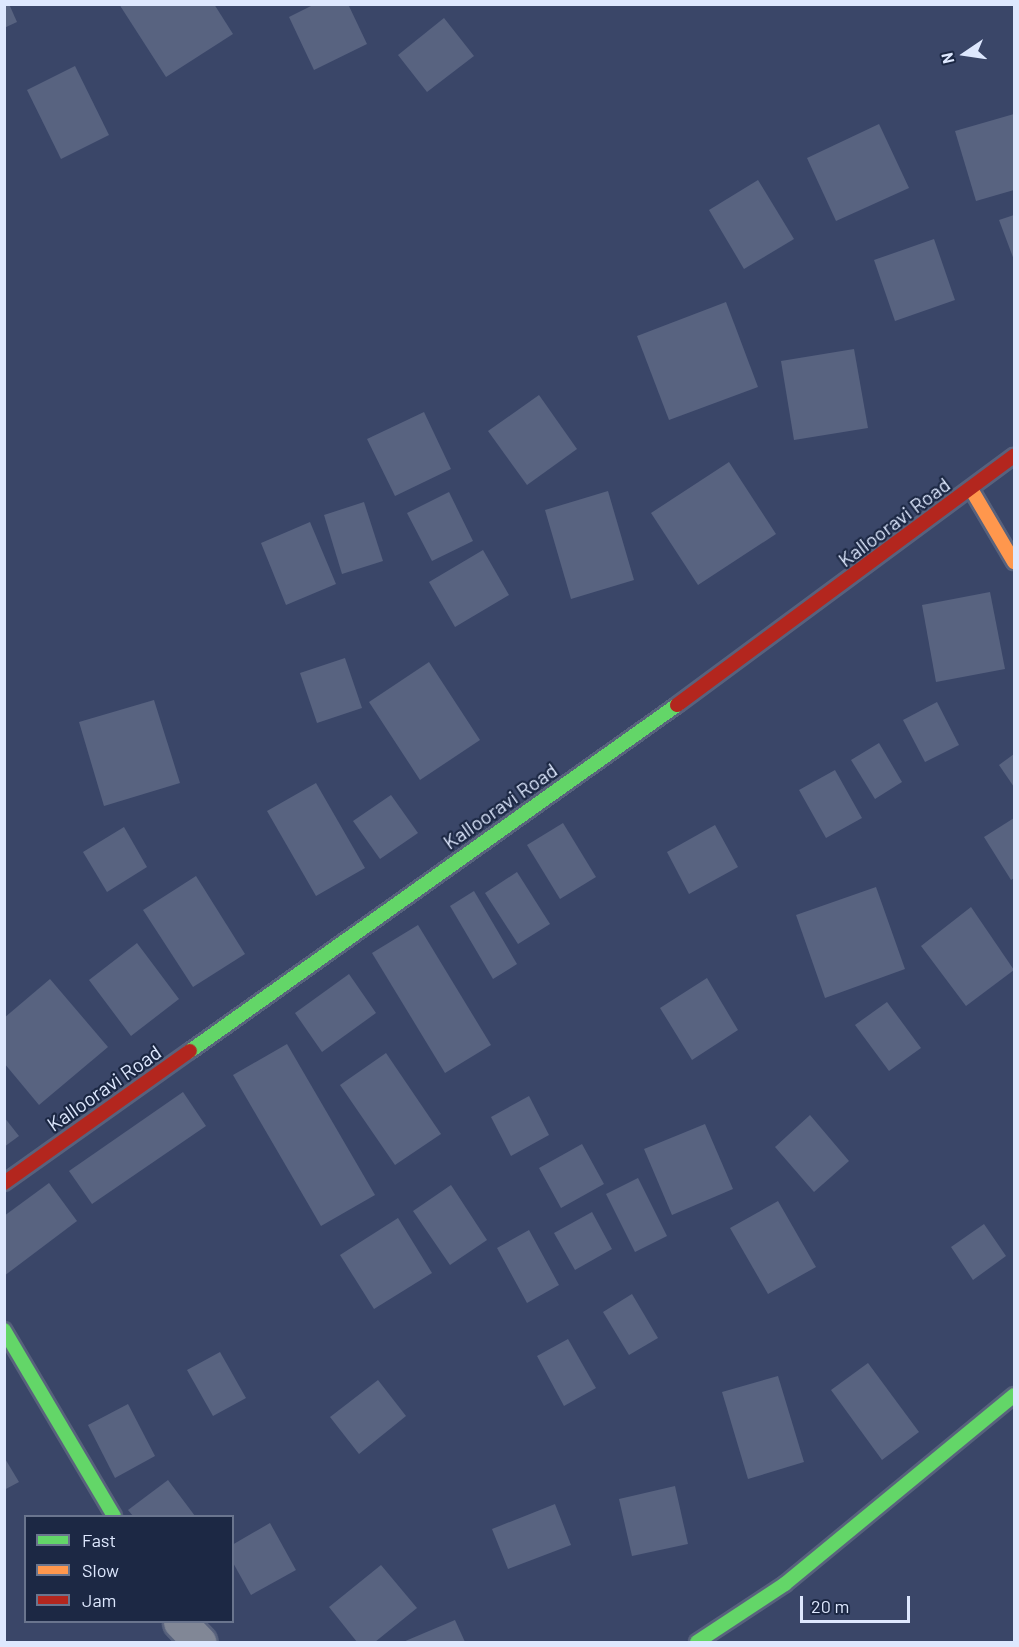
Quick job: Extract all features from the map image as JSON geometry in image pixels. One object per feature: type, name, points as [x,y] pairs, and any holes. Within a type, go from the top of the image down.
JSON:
[{"type":"main road","name":"Kallooravi Road","points":[[4,1183],[787,626],[1014,456]]},
{"type":"main road","points":[[971,489],[1014,562]]},
{"type":"main road","points":[[4,1330],[113,1515]]},
{"type":"main road","points":[[697,1642],[785,1584],[1014,1395]]},
{"type":"street","points":[[181,1623],[199,1642]]},
{"type":"building","points":[[4,4],[9,4],[17,22],[4,28]]},
{"type":"building","points":[[119,4],[214,4],[233,34],[166,77]]},
{"type":"building","points":[[315,4],[348,4],[367,44],[314,70],[289,17]]},
{"type":"building","points":[[444,18],[474,56],[427,92],[398,55]]},
{"type":"building","points":[[75,66],[109,135],[61,159],[27,90]]},
{"type":"building","points":[[1014,114],[1014,190],[976,201],[955,131]]},
{"type":"building","points":[[879,124],[909,188],[836,221],[807,158]]},
{"type":"building","points":[[758,180],[794,239],[744,269],[709,210]]},
{"type":"building","points":[[1014,215],[1014,260],[999,220]]},
{"type":"building","points":[[934,239],[955,300],[895,321],[874,260]]},
{"type":"building","points":[[726,302],[758,387],[669,420],[637,336]]},
{"type":"building","points":[[854,349],[868,428],[794,440],[781,361]]},
{"type":"building","points":[[539,395],[577,449],[527,485],[488,431]]},
{"type":"building","points":[[424,412],[451,469],[395,496],[367,439]]},
{"type":"building","points":[[729,462],[776,534],[698,585],[651,513]]},
{"type":"building","points":[[608,491],[634,580],[571,599],[545,510]]},
{"type":"building","points":[[449,492],[473,541],[432,561],[407,513]]},
{"type":"building","points":[[364,502],[383,561],[342,574],[324,515]]},
{"type":"building","points":[[310,522],[336,584],[286,605],[261,543]]},
{"type":"building","points":[[483,550],[509,595],[455,627],[429,582]]},
{"type":"building","points":[[990,592],[1005,669],[936,682],[922,605]]},
{"type":"building","points":[[345,658],[362,708],[317,723],[300,673]]},
{"type":"building","points":[[429,662],[480,740],[420,780],[369,702]]},
{"type":"building","points":[[154,700],[180,783],[104,806],[79,722]]},
{"type":"building","points":[[937,702],[959,745],[925,762],[903,720]]},
{"type":"building","points":[[879,743],[902,782],[875,799],[851,760]]},
{"type":"building","points":[[1014,754],[1014,787],[999,765]]},
{"type":"building","points":[[835,770],[862,818],[826,838],[799,790]]},
{"type":"building","points":[[316,783],[365,868],[316,896],[267,811]]},
{"type":"building","points":[[391,795],[418,833],[380,859],[353,821]]},
{"type":"building","points":[[1014,818],[1014,878],[1011,880],[984,837]]},
{"type":"building","points":[[563,823],[596,877],[560,899],[527,845]]},
{"type":"building","points":[[715,825],[738,867],[689,894],[667,852]]},
{"type":"building","points":[[124,827],[147,867],[107,892],[83,852]]},
{"type":"building","points":[[517,872],[550,924],[518,944],[485,893]]},
{"type":"building","points":[[196,876],[245,954],[193,987],[143,910]]},
{"type":"building","points":[[876,887],[905,969],[825,998],[796,915]]},
{"type":"building","points":[[474,891],[517,964],[493,979],[450,906]]},
{"type":"building","points":[[971,907],[1014,970],[966,1006],[921,946]]},
{"type":"building","points":[[418,925],[491,1045],[445,1073],[372,953]]},
{"type":"building","points":[[137,943],[179,999],[131,1036],[89,980]]},
{"type":"building","points":[[349,974],[376,1013],[322,1052],[295,1013]]},
{"type":"building","points":[[707,978],[738,1030],[692,1060],[660,1008]]},
{"type":"building","points":[[50,979],[108,1047],[39,1105],[4,1063],[4,1018]]},
{"type":"building","points":[[887,1002],[921,1048],[889,1071],[855,1025]]},
{"type":"building","points":[[287,1044],[375,1195],[321,1226],[233,1075]]},
{"type":"building","points":[[386,1053],[441,1134],[395,1165],[340,1085]]},
{"type":"building","points":[[183,1092],[206,1126],[92,1204],[69,1171]]},
{"type":"building","points":[[529,1096],[549,1135],[511,1156],[491,1117]]},
{"type":"building","points":[[810,1115],[849,1161],[814,1192],[775,1147]]},
{"type":"building","points":[[4,1117],[19,1136],[4,1147]]},
{"type":"building","points":[[705,1124],[733,1189],[672,1215],[644,1149]]},
{"type":"building","points":[[582,1144],[604,1184],[561,1208],[539,1168]]},
{"type":"building","points":[[638,1178],[667,1236],[635,1252],[606,1194]]},
{"type":"building","points":[[49,1183],[77,1221],[4,1276],[4,1216]]},
{"type":"building","points":[[451,1185],[487,1240],[450,1265],[413,1211]]},
{"type":"building","points":[[778,1201],[816,1267],[768,1294],[730,1228]]},
{"type":"building","points":[[592,1212],[612,1249],[575,1270],[554,1233]]},
{"type":"building","points":[[398,1218],[432,1273],[374,1309],[340,1255]]},
{"type":"building","points":[[984,1224],[1006,1256],[973,1280],[951,1247]]},
{"type":"building","points":[[529,1230],[559,1285],[527,1303],[497,1248]]},
{"type":"building","points":[[632,1294],[658,1338],[629,1355],[603,1312]]},
{"type":"building","points":[[568,1339],[596,1388],[564,1406],[537,1356]]},
{"type":"building","points":[[220,1352],[246,1398],[213,1416],[187,1370]]},
{"type":"building","points":[[868,1363],[919,1432],[882,1460],[831,1390]]},
{"type":"building","points":[[778,1376],[804,1462],[748,1479],[722,1392]]},
{"type":"building","points":[[378,1380],[406,1416],[359,1454],[330,1417]]},
{"type":"building","points":[[128,1404],[155,1456],[115,1478],[88,1425]]},
{"type":"building","points":[[4,1457],[19,1482],[4,1490]]},
{"type":"building","points":[[168,1480],[194,1515],[132,1515],[128,1510]]},
{"type":"building","points":[[675,1486],[688,1544],[632,1556],[619,1499]]},
{"type":"building","points":[[555,1504],[571,1545],[508,1569],[492,1529]]},
{"type":"building","points":[[270,1523],[296,1570],[251,1595],[234,1565],[234,1544]]},
{"type":"building","points":[[381,1565],[417,1608],[375,1642],[357,1642],[329,1607]]},
{"type":"building","points":[[455,1620],[465,1642],[403,1642]]},
{"type":"traffic: fast","points":[[190,1051],[677,705]]},
{"type":"traffic: fast","points":[[4,1330],[113,1515]]},
{"type":"traffic: fast","points":[[697,1642],[785,1584],[1014,1395]]},
{"type":"traffic: slow","points":[[971,489],[1014,562]]},
{"type":"traffic: jam","points":[[677,705],[1014,456]]},
{"type":"traffic: jam","points":[[4,1183],[190,1051]]}]
